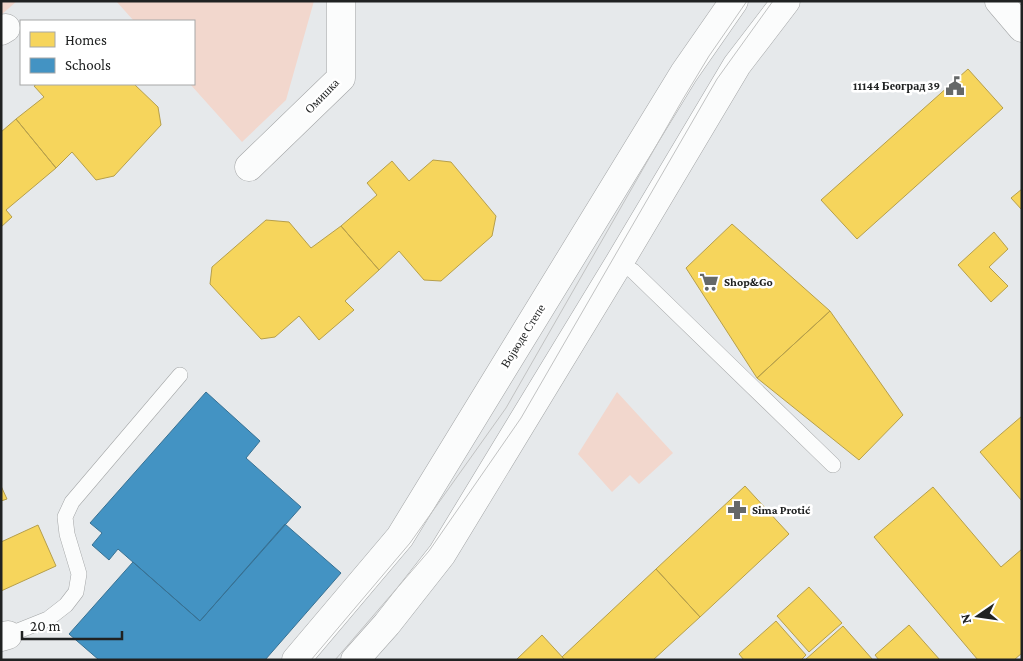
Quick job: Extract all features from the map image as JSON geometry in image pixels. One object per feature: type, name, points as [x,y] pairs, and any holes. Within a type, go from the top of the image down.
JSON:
[{"type":"main road","name":"Омишка","points":[[249,167],[341,78],[341,1]]},
{"type":"main road","name":"Војводе Степе","points":[[296,660],[400,537],[684,73],[734,1]]},
{"type":"main road","points":[[355,660],[387,624],[442,554],[737,65],[786,1]]},
{"type":"main road","points":[[999,1],[1022,28]]},
{"type":"lane","points":[[619,263],[633,271],[833,465]]},
{"type":"lane","points":[[4,636],[48,619],[66,605],[76,592],[79,574],[67,534],[65,517],[72,502],[180,375]]},
{"type":"shaded area","points":[[1,1],[17,1],[1,15]]},
{"type":"shaded area","points":[[116,1],[314,1],[286,100],[242,142],[191,85],[195,85],[195,20],[133,20]]},
{"type":"shaded area","points":[[617,392],[673,453],[639,484],[630,475],[612,492],[578,454]]},
{"type":"building: Homes","points":[[968,69],[1003,108],[857,239],[821,200]]},
{"type":"building: Homes","points":[[135,85],[158,107],[161,125],[114,176],[96,180],[72,152],[56,168],[16,119],[44,97],[34,86]]},
{"type":"building: Homes","points":[[16,119],[56,168],[6,210],[12,217],[1,227],[1,132]]},
{"type":"building: Homes","points":[[433,160],[451,162],[496,216],[492,236],[441,281],[424,280],[399,251],[379,270],[341,226],[377,195],[367,183],[392,161],[409,181]]},
{"type":"building: Homes","points":[[1022,189],[1022,210],[1011,198]]},
{"type":"building: Homes","points":[[266,220],[289,222],[311,248],[341,226],[379,270],[345,301],[354,310],[319,340],[299,316],[275,337],[261,339],[210,284],[212,267]]},
{"type":"building: Homes","points":[[732,224],[830,311],[757,378],[686,268]]},
{"type":"building: Homes","points":[[994,232],[1008,249],[989,267],[1008,286],[991,302],[958,265]]},
{"type":"building: Homes","points":[[830,311],[903,415],[859,460],[757,378]]},
{"type":"building: Homes","points":[[1022,416],[1022,501],[980,452]]},
{"type":"building: Homes","points":[[1,486],[7,499],[1,501]]},
{"type":"building: Homes","points":[[745,486],[789,534],[700,617],[656,569]]},
{"type":"building: Homes","points":[[933,487],[1001,567],[1022,549],[1022,653],[1014,660],[978,660],[874,537]]},
{"type":"building: Homes","points":[[38,525],[56,566],[1,591],[1,542]]},
{"type":"building: Homes","points":[[656,569],[700,617],[653,660],[565,660],[562,657]]},
{"type":"building: Homes","points":[[809,587],[842,623],[809,652],[777,616]]},
{"type":"building: Homes","points":[[776,621],[806,655],[801,660],[744,660],[739,654]]},
{"type":"building: Homes","points":[[909,625],[940,660],[879,660],[875,655]]},
{"type":"building: Homes","points":[[843,626],[873,660],[805,660]]},
{"type":"building: Homes","points":[[542,635],[565,660],[516,660]]},
{"type":"building: Schools","points":[[206,392],[260,441],[246,458],[301,507],[200,621],[118,549],[109,560],[92,545],[102,533],[90,523]]},
{"type":"building: Schools","points":[[285,524],[341,573],[265,660],[99,660],[69,634],[133,562],[200,621]]},
{"type":"tram line","points":[[311,660],[410,543],[506,408],[683,99],[709,56],[747,1]]},
{"type":"tram line","points":[[335,660],[429,551],[521,418],[717,79],[773,1]]},
{"type":"place","name":"11144 Београд 39","points":[[955,86]]},
{"type":"place","name":"Shop&Go","points":[[709,282]]},
{"type":"place","name":"Sima Protić","points":[[737,510]]}]
